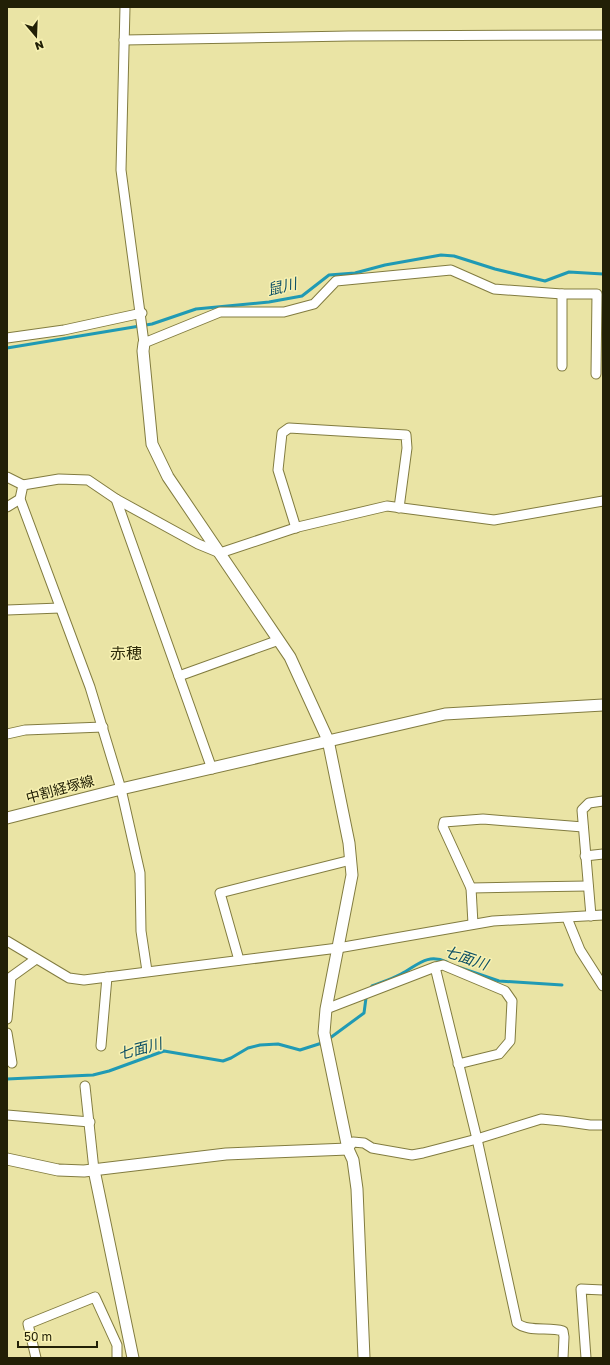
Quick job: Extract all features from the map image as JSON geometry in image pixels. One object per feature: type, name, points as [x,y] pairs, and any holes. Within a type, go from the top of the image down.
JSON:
[{"type":"street","points":[[125,7],[121,170],[142,316],[144,338],[143,351],[152,444],[168,477],[280,640],[290,657],[328,740],[341,799],[352,875],[326,1009],[324,1033],[348,1149],[353,1160],[357,1189],[364,1358]]},
{"type":"street","points":[[124,40],[349,36],[603,35]]},
{"type":"street","points":[[144,338],[220,312],[284,312],[314,304],[336,281],[451,270],[494,289],[562,294],[600,294],[596,374]]},
{"type":"street","points":[[562,294],[562,366]]},
{"type":"street","points":[[7,338],[64,330],[142,316]]},
{"type":"street","points":[[296,528],[278,470],[282,433],[289,428],[406,435],[407,448],[399,508]]},
{"type":"street","points":[[7,477],[23,485],[58,479],[88,480],[116,499],[198,544],[220,553],[296,528],[387,506],[494,520],[603,501]]},
{"type":"street","points":[[23,485],[20,499],[90,687],[121,788],[140,874],[141,931],[147,971]]},
{"type":"street","points":[[7,507],[20,499]]},
{"type":"street","points":[[116,499],[212,769]]},
{"type":"street","points":[[7,610],[60,608]]},
{"type":"street","points":[[179,676],[280,640]]},
{"type":"street","name":"中割経塚線","points":[[7,818],[121,788],[212,769],[328,740],[445,714],[603,704]]},
{"type":"street","points":[[7,734],[25,730],[103,727]]},
{"type":"street","points":[[591,916],[582,810],[585,805],[603,801]]},
{"type":"street","points":[[473,924],[471,888],[443,827],[444,822],[483,819],[583,827]]},
{"type":"street","points":[[586,856],[603,854]]},
{"type":"street","points":[[239,960],[220,893],[350,860]]},
{"type":"street","points":[[471,888],[588,886]]},
{"type":"street","points":[[7,941],[69,978],[84,980],[338,948],[473,924],[510,919],[566,918],[603,915]]},
{"type":"street","points":[[566,918],[580,950],[603,986]]},
{"type":"street","points":[[7,1019],[11,977],[36,959]]},
{"type":"street","points":[[326,1009],[443,965],[505,991],[512,1001],[510,1041],[499,1054],[458,1064]]},
{"type":"street","points":[[435,967],[477,1139],[516,1323],[521,1327],[556,1329],[563,1331],[563,1358]]},
{"type":"street","points":[[101,1046],[107,977]]},
{"type":"street","points":[[7,1033],[12,1063]]},
{"type":"street","points":[[85,1086],[94,1170],[133,1358]]},
{"type":"street","points":[[7,1115],[90,1122]]},
{"type":"street","points":[[348,1149],[353,1142],[364,1144],[372,1148],[412,1154],[423,1153],[477,1139],[541,1119],[590,1125],[603,1125]]},
{"type":"street","points":[[7,1159],[58,1170],[94,1170],[226,1154],[348,1149]]},
{"type":"street","points":[[586,1358],[581,1289],[603,1290]]},
{"type":"street","points":[[36,1358],[28,1324],[95,1297],[117,1345],[117,1358]]},
{"type":"waterway","name":"鼠川","points":[[7,348],[152,324],[196,309],[269,302],[302,296],[329,275],[355,273],[385,265],[441,255],[454,256],[495,269],[545,281],[569,272],[603,274]]},
{"type":"waterway","name":"七面川","points":[[372,986],[398,976],[428,959],[447,962]]},
{"type":"waterway","name":"七面川","points":[[458,967],[499,981],[562,985]]},
{"type":"waterway","name":"七面川","points":[[330,1038],[364,1013],[366,998]]},
{"type":"waterway","name":"七面川","points":[[7,1079],[93,1075],[109,1071],[164,1051],[223,1061],[248,1048],[260,1045],[278,1044],[300,1050],[322,1043]]},
{"type":"district","name":"赤穂","points":[[126,653]]}]
